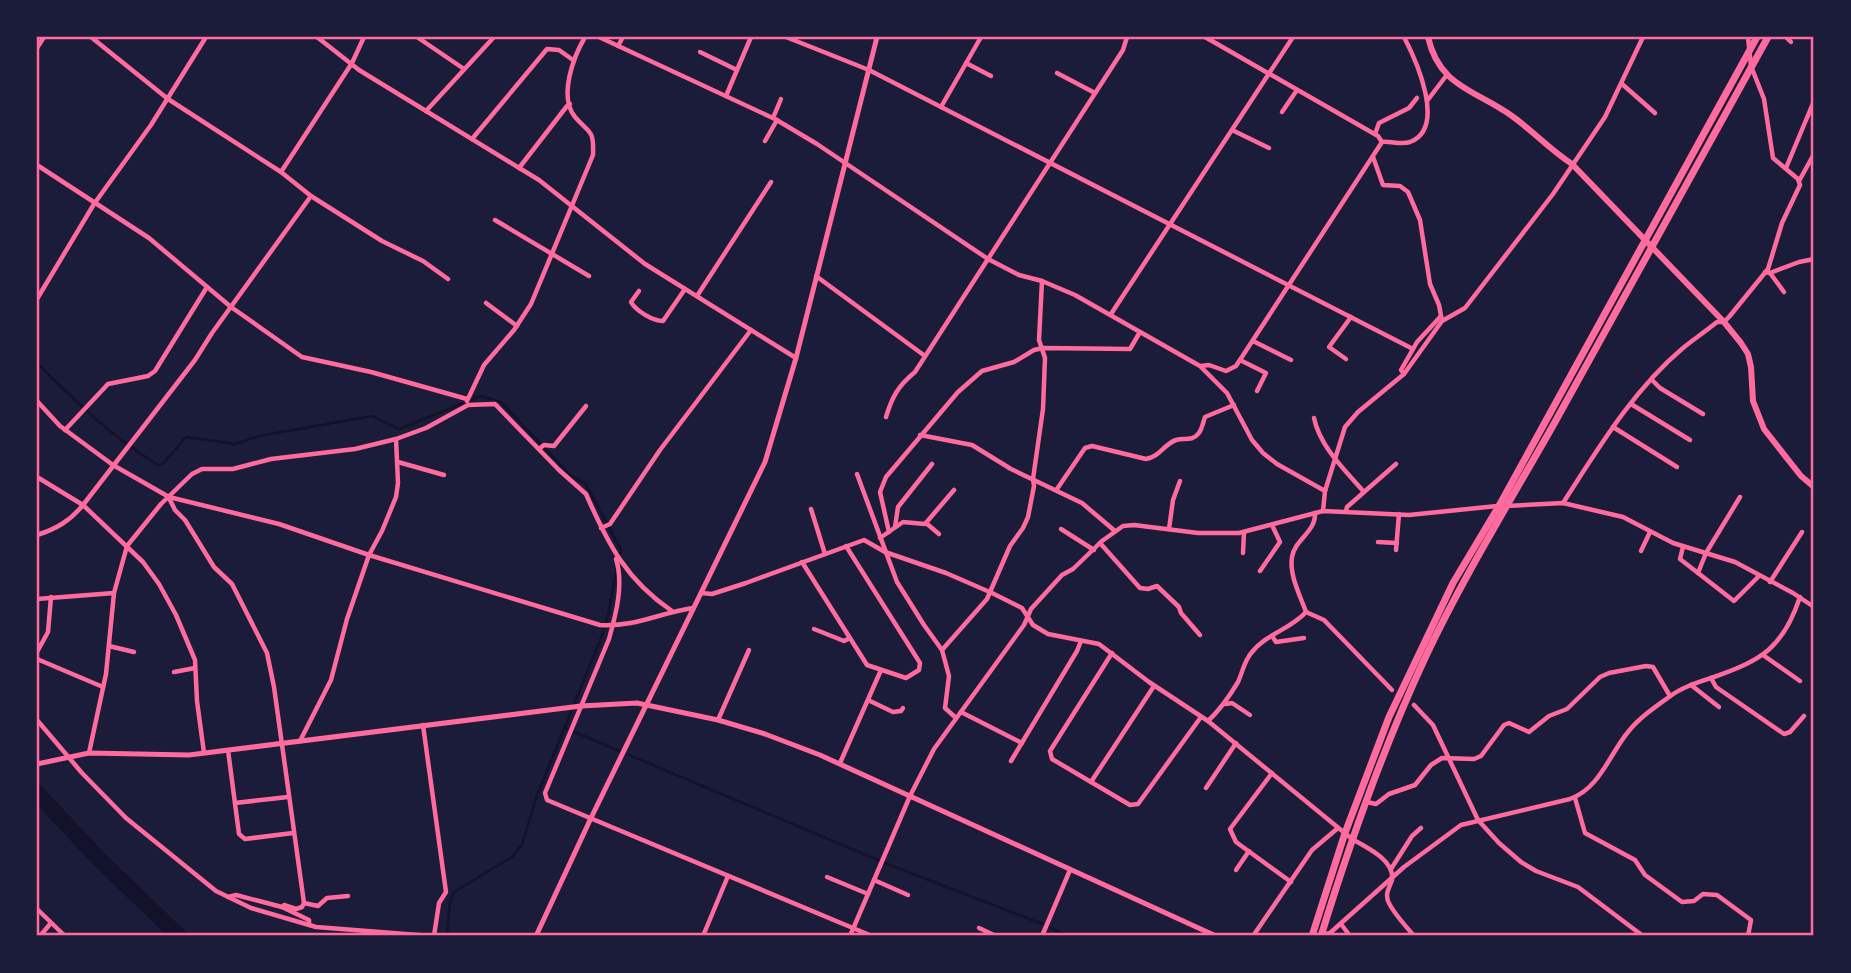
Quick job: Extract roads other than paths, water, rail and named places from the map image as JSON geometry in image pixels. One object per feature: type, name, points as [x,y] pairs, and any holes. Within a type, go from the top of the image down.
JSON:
[{"type":"highway","points":[[1312,936],[1342,831],[1394,706],[1453,583],[1499,506],[1757,37]]},
{"type":"highway","points":[[1321,936],[1352,839],[1424,659],[1460,587],[1508,506],[1768,37]]},
{"type":"main road","points":[[1428,37],[1432,53],[1446,76],[1513,117],[1551,150],[1572,164],[1724,322],[1748,354],[1753,401],[1764,429],[1801,476],[1814,487]]},
{"type":"street","points":[[37,48],[44,37]]},
{"type":"street","points":[[91,37],[168,99],[281,172],[311,196],[382,241],[423,261],[448,279]]},
{"type":"street","points":[[37,299],[94,204],[168,99],[206,37]]},
{"type":"street","points":[[317,37],[426,111],[539,180],[620,247],[796,358]]},
{"type":"street","points":[[281,172],[352,63],[364,37]]},
{"type":"street","points":[[417,37],[464,69]]},
{"type":"street","points":[[426,111],[494,37]]},
{"type":"street","points":[[89,753],[103,687],[114,593],[127,546],[192,474],[202,469],[233,469],[271,459],[335,452],[396,439],[426,428],[468,402],[484,365],[517,326],[531,304],[593,155],[594,142],[589,128],[575,116],[570,104],[570,69],[585,37]]},
{"type":"street","points":[[599,37],[775,119],[845,162],[988,258],[1019,275],[1042,281],[1111,314],[1200,366],[1220,385],[1252,440],[1263,453],[1325,491]]},
{"type":"street","points":[[618,46],[623,37]]},
{"type":"street","points":[[726,96],[751,37]]},
{"type":"street","points":[[786,37],[869,70],[1413,349]]},
{"type":"street","points":[[536,936],[645,705],[765,462],[796,358],[877,37]]},
{"type":"street","points":[[941,107],[981,37]]},
{"type":"street","points":[[886,417],[893,394],[899,385],[915,372],[1096,93],[1123,50],[1126,37]]},
{"type":"street","points":[[1205,37],[1375,135],[1382,142],[1409,142],[1419,136],[1428,118],[1427,101],[1413,55],[1404,37]]},
{"type":"street","points":[[1111,314],[1293,37]]},
{"type":"street","points":[[1404,374],[1401,370],[1413,349],[1441,319],[1465,308],[1571,169],[1605,117],[1643,37]]},
{"type":"street","points":[[1563,503],[1613,427],[1652,380],[1681,349],[1717,322],[1724,322],[1767,273],[1783,223],[1800,185],[1773,158],[1764,99],[1751,66],[1748,37]]},
{"type":"street","points":[[1786,37],[1791,42]]},
{"type":"street","points":[[472,139],[547,49],[559,50],[573,60]]},
{"type":"street","points":[[700,52],[737,70]]},
{"type":"street","points":[[966,63],[991,76]]},
{"type":"street","points":[[1057,73],[1096,93]]},
{"type":"street","points":[[1427,101],[1446,76]]},
{"type":"street","points":[[1622,84],[1656,113]]},
{"type":"street","points":[[1282,112],[1297,90]]},
{"type":"street","points":[[1375,135],[1379,123],[1409,108],[1417,97]]},
{"type":"street","points":[[765,141],[781,99]]},
{"type":"street","points":[[1785,168],[1814,101]]},
{"type":"street","points":[[519,168],[570,104]]},
{"type":"street","points":[[1232,130],[1269,148]]},
{"type":"street","points":[[1200,366],[1209,365],[1226,371],[1236,366],[1382,142]]},
{"type":"street","points":[[1798,181],[1814,154]]},
{"type":"street","points":[[1324,511],[1325,491],[1345,427],[1358,412],[1404,374],[1441,319],[1439,304],[1430,285],[1420,220],[1408,191],[1400,186],[1383,185],[1373,157]]},
{"type":"street","points":[[37,165],[149,238],[231,307],[309,360],[333,362],[468,402],[495,404],[586,494],[620,570],[612,626],[591,685],[545,793],[547,800],[872,936]]},
{"type":"street","points":[[696,296],[771,183]]},
{"type":"street","points":[[37,535],[59,527],[83,505],[158,410],[311,196]]},
{"type":"street","points":[[495,220],[589,276]]},
{"type":"street","points":[[1767,273],[1814,259]]},
{"type":"street","points":[[1767,273],[1784,292]]},
{"type":"street","points":[[816,276],[925,356]]},
{"type":"street","points":[[942,649],[987,599],[1010,546],[1028,517],[1043,409],[1045,358],[1040,340],[1042,281]]},
{"type":"street","points":[[65,430],[108,384],[148,376],[155,371],[207,287]]},
{"type":"street","points":[[639,291],[631,302],[633,306],[657,321],[663,321],[685,289]]},
{"type":"street","points":[[486,303],[517,326]]},
{"type":"street","points":[[1346,359],[1329,347],[1351,317]]},
{"type":"street","points":[[601,528],[610,524],[660,450],[751,330]]},
{"type":"street","points":[[889,532],[880,492],[883,484],[920,435],[958,392],[982,371],[1014,362],[1034,350],[1043,348],[1130,349],[1140,332]]},
{"type":"street","points":[[1253,341],[1291,360]]},
{"type":"street","points":[[1240,360],[1266,373],[1257,391]]},
{"type":"street","points":[[1652,380],[1660,388],[1703,414]]},
{"type":"street","points":[[37,401],[65,430],[113,465],[169,497],[279,524],[369,555],[600,625],[641,623],[672,611],[693,608]]},
{"type":"street","points":[[1632,404],[1690,440]]},
{"type":"street","points":[[1057,489],[1086,448],[1092,446],[1154,458],[1169,444],[1177,440],[1191,439],[1199,434],[1205,417],[1234,405]]},
{"type":"street","points":[[539,449],[544,445],[554,446],[586,406]]},
{"type":"street","points":[[1314,418],[1317,431],[1335,459],[1364,492]]},
{"type":"street","points":[[1613,427],[1676,467]]},
{"type":"street","points":[[920,435],[966,443],[1082,503],[1115,531]]},
{"type":"street","points":[[300,741],[331,680],[347,619],[369,555],[396,497],[396,439]]},
{"type":"street","points":[[398,462],[444,475]]},
{"type":"street","points":[[895,528],[898,507],[932,464]]},
{"type":"street","points":[[1346,511],[1347,506],[1395,464]]},
{"type":"street","points":[[857,474],[902,591],[942,649],[949,677],[945,708],[956,718]]},
{"type":"street","points":[[37,477],[83,505],[143,562],[159,584],[195,660],[204,753]]},
{"type":"street","points":[[1169,529],[1173,500],[1181,481]]},
{"type":"street","points":[[926,523],[954,490]]},
{"type":"street","points":[[169,497],[214,567],[233,584],[267,653],[304,903],[296,909],[284,905],[282,907]]},
{"type":"street","points":[[1698,573],[1706,553],[1741,497]]},
{"type":"street","points":[[850,936],[910,796],[934,749],[1028,618],[1031,609],[1062,575],[1073,569],[1115,531],[1134,525],[1198,533],[1244,532],[1324,511],[1399,514],[1563,503],[1623,517],[1683,547],[1735,562],[1814,607]]},
{"type":"street","points":[[811,509],[825,554]]},
{"type":"street","points":[[1315,513],[1315,522],[1292,557],[1292,574],[1306,612],[1324,620],[1392,690]]},
{"type":"street","points":[[1396,550],[1399,514]]},
{"type":"street","points":[[880,538],[903,523],[926,523],[939,534]]},
{"type":"street","points":[[1260,571],[1280,542],[1272,525]]},
{"type":"street","points":[[1061,528],[1094,550]]},
{"type":"street","points":[[1243,553],[1244,532]]},
{"type":"street","points":[[1640,551],[1650,532]]},
{"type":"street","points":[[1770,582],[1802,532]]},
{"type":"street","points":[[700,593],[712,594],[864,540],[886,552],[946,573],[1022,608],[1032,625],[1048,634],[1099,645],[1112,653],[1154,686],[1202,716],[1391,869]]},
{"type":"street","points":[[1378,542],[1397,543]]},
{"type":"street","points":[[1100,543],[1140,588],[1157,586],[1180,607],[1181,613],[1200,635]]},
{"type":"street","points":[[802,562],[867,664],[906,678],[919,670],[920,663],[846,546]]},
{"type":"street","points":[[1683,547],[1679,559],[1734,601],[1759,576]]},
{"type":"street","points":[[615,556],[650,597],[672,611]]},
{"type":"street","points":[[37,599],[114,593]]},
{"type":"street","points":[[37,652],[48,632],[51,597]]},
{"type":"street","points":[[1321,936],[1330,933],[1392,878],[1461,825],[1575,798],[1587,792],[1628,732],[1670,696],[1763,655],[1790,625],[1800,597]]},
{"type":"street","points":[[1226,704],[1228,694],[1238,681],[1249,654],[1259,643],[1306,612]]},
{"type":"street","points":[[814,629],[844,641],[850,638]]},
{"type":"street","points":[[1272,636],[1276,642],[1304,638]]},
{"type":"street","points":[[1011,761],[1081,641]]},
{"type":"street","points":[[108,646],[134,652]]},
{"type":"street","points":[[718,720],[749,650]]},
{"type":"street","points":[[1112,653],[1050,751],[1052,759],[1130,805],[1138,804],[1202,716]]},
{"type":"street","points":[[1763,655],[1800,681]]},
{"type":"street","points":[[37,659],[103,687]]},
{"type":"street","points":[[1367,802],[1376,804],[1389,794],[1415,785],[1431,765],[1442,758],[1474,759],[1481,756],[1489,749],[1497,732],[1509,723],[1529,732],[1549,716],[1567,709],[1590,685],[1609,673],[1653,667],[1670,696]]},
{"type":"street","points":[[174,672],[195,668]]},
{"type":"street","points":[[840,763],[881,670]]},
{"type":"street","points":[[1711,678],[1716,687],[1784,734],[1790,732],[1804,716]]},
{"type":"street","points":[[1691,685],[1719,708]]},
{"type":"street","points":[[1091,782],[1154,686]]},
{"type":"street","points":[[868,700],[893,712],[903,708]]},
{"type":"street","points":[[37,764],[89,753],[170,756],[204,753],[581,706],[637,703],[718,720],[765,734],[840,763],[1216,936]]},
{"type":"street","points":[[1208,721],[1226,704],[1232,703],[1250,715]]},
{"type":"street","points":[[1414,705],[1433,725],[1478,820],[1521,862],[1536,871],[1578,887],[1643,936]]},
{"type":"street","points":[[961,712],[1022,743]]},
{"type":"street","points":[[37,720],[66,758],[126,818],[189,871],[228,897],[251,908],[309,925],[345,931],[433,936],[439,903],[446,892],[424,725]]},
{"type":"street","points":[[1206,788],[1236,743]]},
{"type":"street","points":[[228,750],[239,834],[245,839],[293,833]]},
{"type":"street","points":[[1272,773],[1230,829],[1236,842],[1291,881]]},
{"type":"street","points":[[235,803],[288,797]]},
{"type":"street","points":[[1575,798],[1585,833],[1635,860],[1645,875],[1682,902],[1694,901],[1703,894],[1717,895],[1751,920],[1748,936]]},
{"type":"street","points":[[1414,936],[1388,901],[1387,890],[1392,878],[1391,869],[1412,836],[1421,828]]},
{"type":"street","points":[[1253,936],[1312,850],[1342,831]]},
{"type":"street","points":[[1236,870],[1249,851]]},
{"type":"street","points":[[1042,936],[1070,870]]},
{"type":"street","points":[[703,936],[728,876]]},
{"type":"street","points":[[827,877],[868,894]]},
{"type":"street","points":[[874,880],[908,895]]},
{"type":"street","points":[[228,897],[236,895],[282,907],[309,920],[309,925]]},
{"type":"street","points":[[304,903],[318,906],[327,898],[348,896]]},
{"type":"street","points":[[37,909],[65,936]]},
{"type":"street","points":[[40,936],[51,923]]},
{"type":"street","points":[[1341,924],[1350,936]]},
{"type":"street","points":[[979,928],[984,934],[996,936]]},
{"type":"waterway","points":[[37,363],[80,405],[158,465],[163,464],[186,437],[235,444],[259,436],[372,416],[399,429],[481,396],[501,402],[570,475],[586,484],[621,550],[619,557]]},
{"type":"waterway","points":[[447,936],[450,901],[454,892],[512,857],[522,845],[536,798],[601,638],[617,567]]},
{"type":"waterway","points":[[565,728],[890,865],[1067,936]]},
{"type":"waterway","points":[[37,793],[99,859],[179,936]]}]
